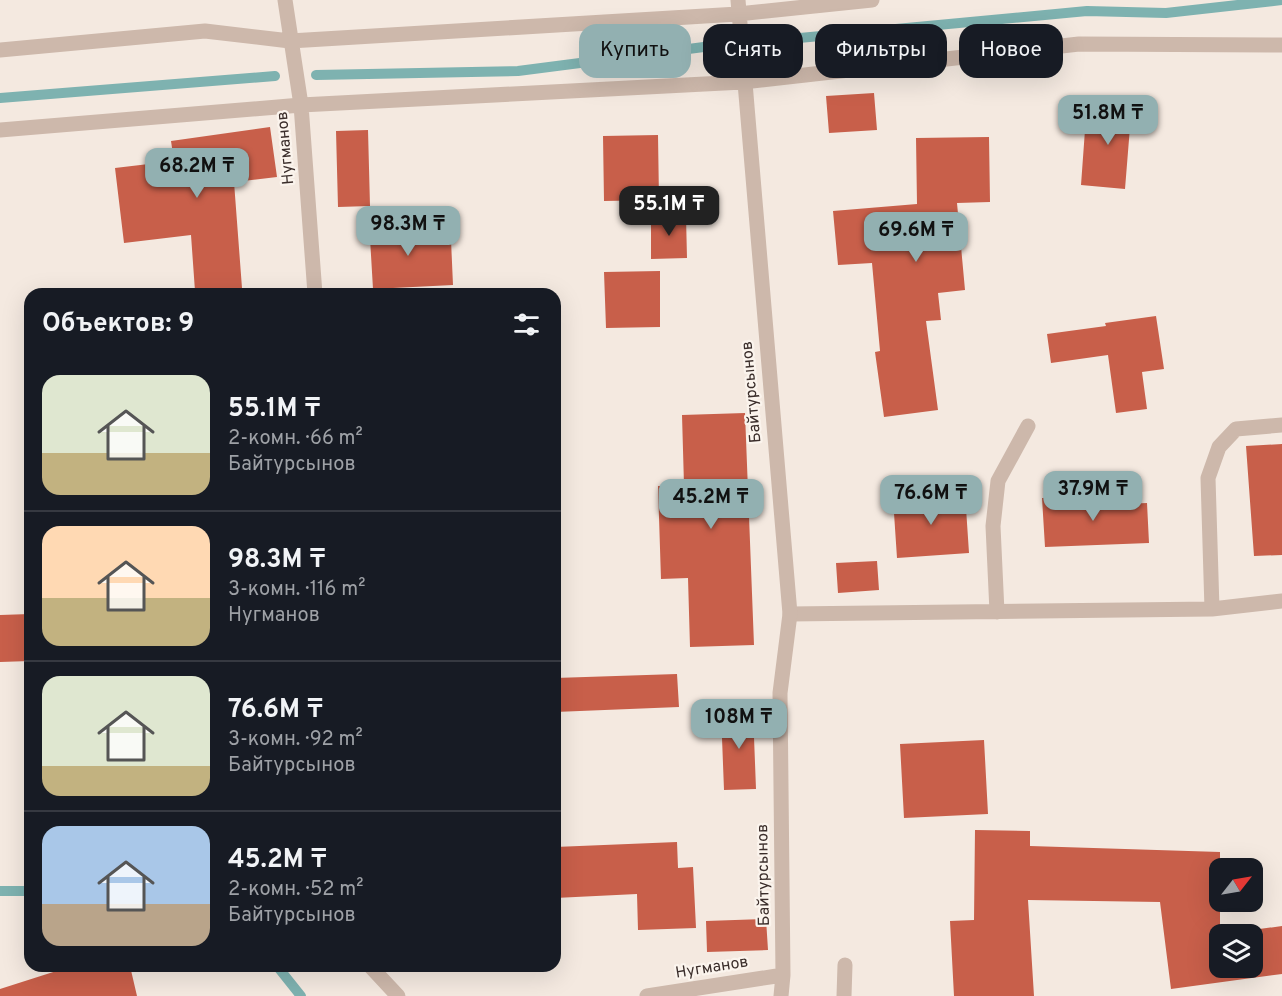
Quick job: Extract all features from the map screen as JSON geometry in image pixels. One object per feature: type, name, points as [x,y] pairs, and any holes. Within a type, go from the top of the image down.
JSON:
[{"type":"street","name":"Нугманов","points":[[285,0],[301,105],[315,288]]},
{"type":"street","points":[[0,50],[205,31],[290,41],[738,7],[872,0]]},
{"type":"street","name":"Байтурсынов","points":[[738,7],[790,614],[780,693],[783,975],[781,996]]},
{"type":"street","points":[[0,130],[301,105],[743,82],[1079,44],[1282,45]]},
{"type":"street","points":[[1212,609],[1208,478],[1219,447],[1236,429],[1282,425]]},
{"type":"street","points":[[997,612],[993,526],[998,481],[1028,426]]},
{"type":"street","points":[[790,614],[1212,609],[1282,601]]},
{"type":"street","points":[[844,996],[845,965]]},
{"type":"street","points":[[376,972],[398,996]]},
{"type":"street","name":"Нугманов","points":[[647,996],[783,975]]},
{"type":"building","points":[[874,93],[877,130],[829,133],[826,96]]},
{"type":"building","points":[[1097,99],[1132,102],[1125,189],[1081,185],[1085,130],[1095,131]]},
{"type":"building","points":[[270,127],[277,177],[234,182],[242,288],[195,288],[191,235],[124,243],[115,168],[174,161],[171,141]]},
{"type":"building","points":[[368,130],[370,206],[338,207],[336,131]]},
{"type":"building","points":[[658,135],[659,200],[604,201],[603,136]]},
{"type":"building","points":[[989,137],[990,202],[957,203],[965,290],[938,293],[941,320],[926,321],[938,410],[884,417],[875,352],[880,351],[872,263],[838,265],[833,211],[917,204],[916,138]]},
{"type":"building","points":[[651,216],[686,216],[687,258],[651,259]]},
{"type":"building","points":[[416,219],[418,242],[451,240],[453,285],[373,288],[369,221]]},
{"type":"building","points":[[660,271],[660,327],[606,328],[604,272]]},
{"type":"building","points":[[1156,316],[1164,369],[1142,372],[1147,409],[1116,413],[1108,355],[1051,363],[1047,334]]},
{"type":"building","points":[[745,413],[754,645],[690,647],[688,578],[661,579],[658,486],[684,485],[682,415]]},
{"type":"building","points":[[1282,444],[1282,555],[1254,556],[1246,446]]},
{"type":"building","points":[[965,493],[969,553],[897,558],[893,498]]},
{"type":"building","points":[[1097,495],[1098,505],[1147,503],[1149,543],[1045,547],[1042,498]]},
{"type":"building","points":[[877,561],[879,590],[838,593],[836,563]]},
{"type":"building","points":[[24,614],[24,661],[0,662],[0,615]]},
{"type":"building","points":[[677,674],[679,707],[561,712],[561,678]]},
{"type":"building","points":[[753,711],[756,789],[724,790],[721,712]]},
{"type":"building","points":[[984,740],[988,814],[904,818],[900,744]]},
{"type":"building","points":[[975,830],[1030,831],[1030,846],[1220,852],[1220,858],[1209,858],[1209,912],[1220,912],[1220,924],[1209,924],[1209,978],[1252,978],[1171,989],[1160,902],[1028,900],[1034,996],[954,996],[950,921],[974,920]]},
{"type":"building","points":[[677,842],[678,868],[693,867],[696,928],[638,930],[637,894],[561,898],[561,847]]},
{"type":"building","points":[[766,919],[768,950],[707,952],[706,921]]},
{"type":"building","points":[[1282,926],[1282,974],[1263,977],[1263,929]]},
{"type":"building","points":[[53,972],[131,972],[137,996],[0,996],[0,989]]},
{"type":"waterway","points":[[803,38],[1087,11],[1166,13],[1282,0]]},
{"type":"waterway","points":[[316,75],[518,71],[703,47]]},
{"type":"waterway","points":[[0,98],[275,76]]},
{"type":"waterway","points":[[0,891],[24,891]]},
{"type":"waterway","points":[[282,972],[301,996]]}]
